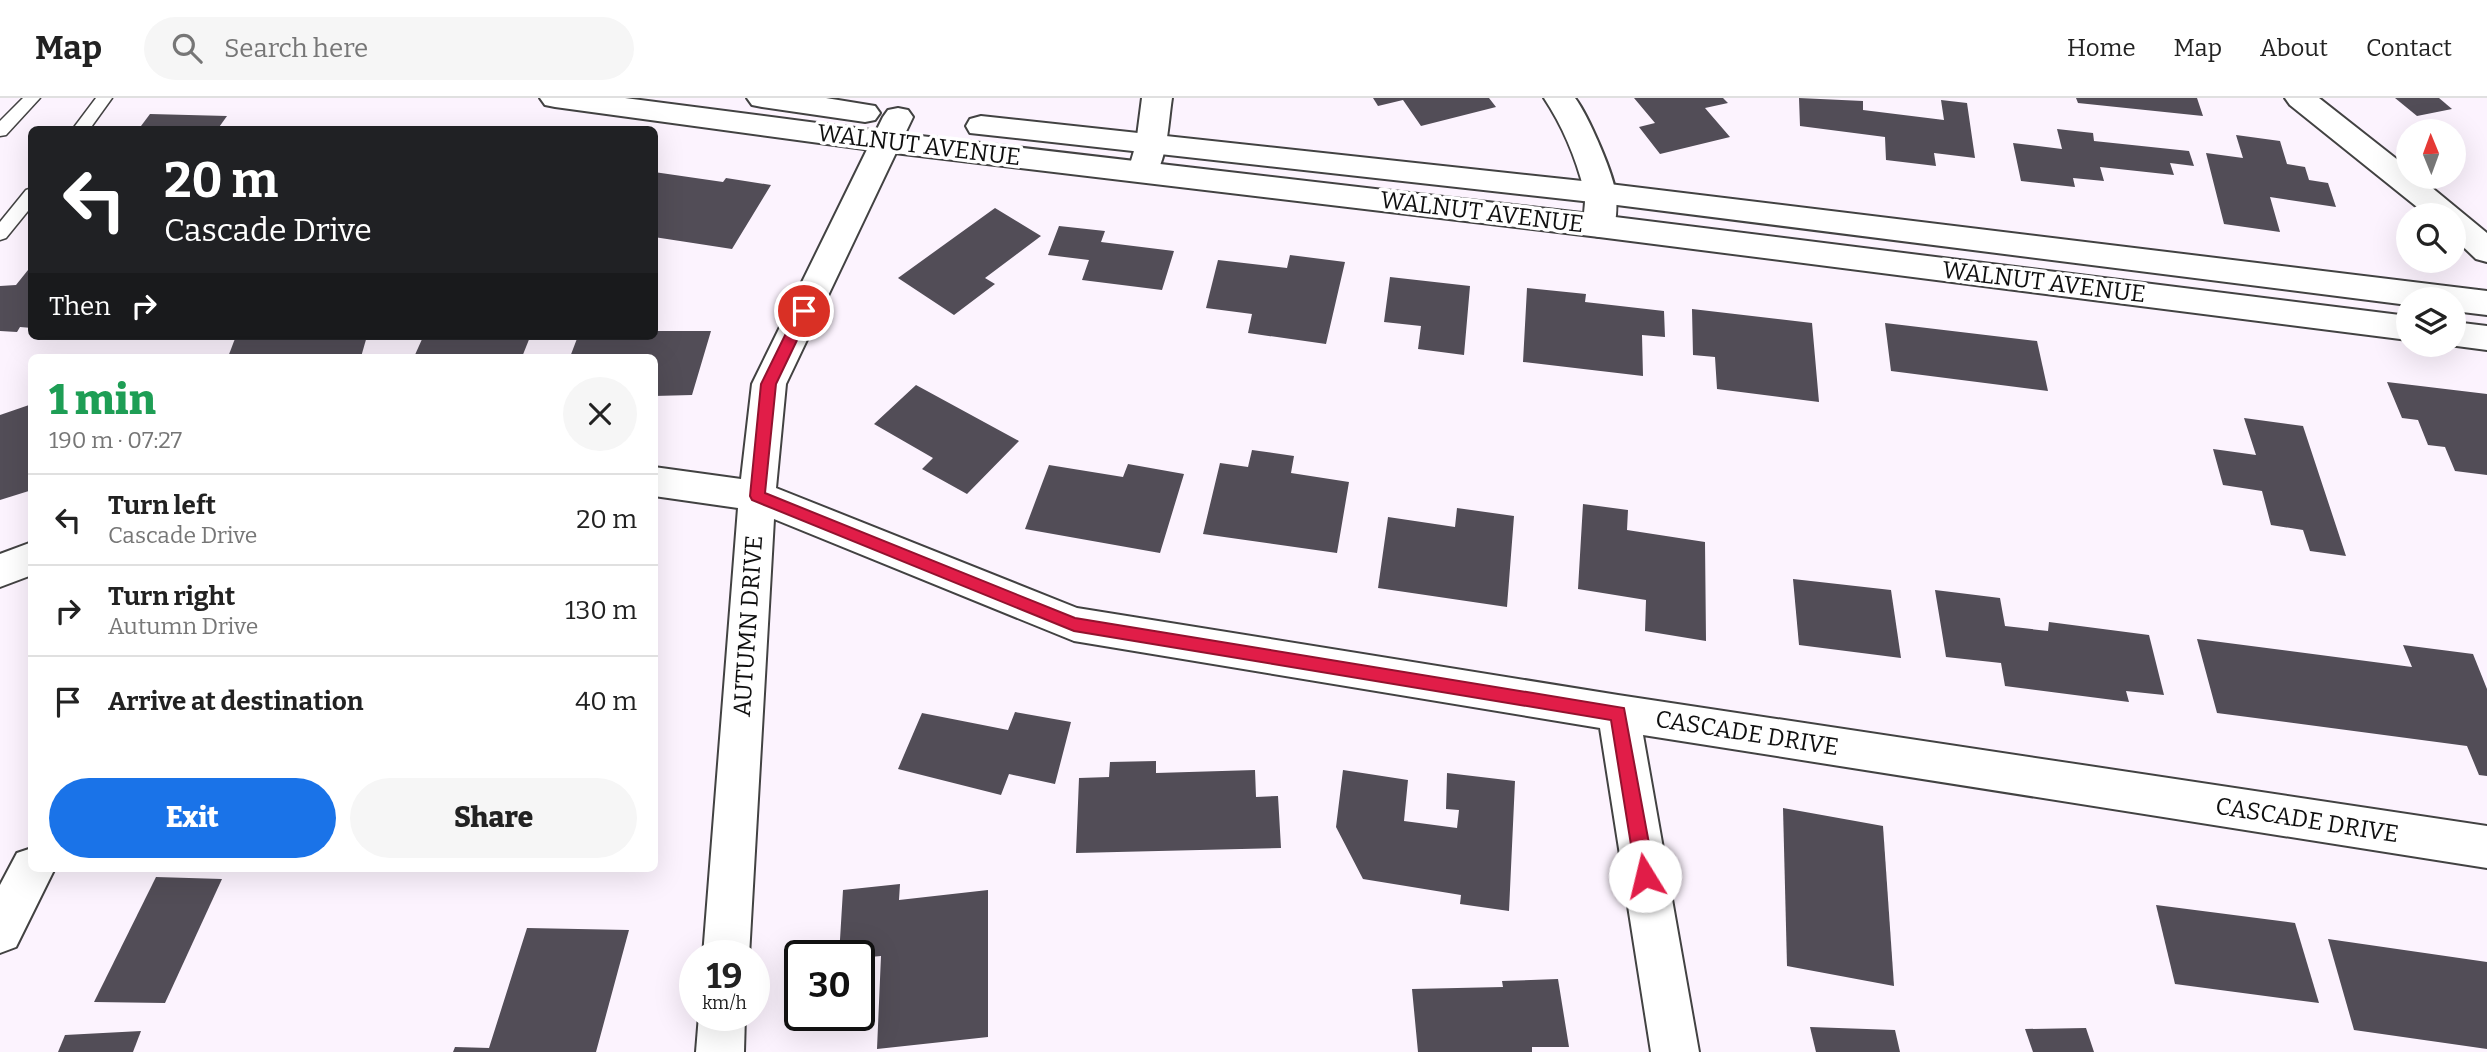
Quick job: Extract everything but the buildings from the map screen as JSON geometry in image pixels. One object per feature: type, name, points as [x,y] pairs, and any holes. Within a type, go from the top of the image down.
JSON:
[{"type":"street","name":"WALNUT AVENUE","points":[[762,98],[892,130]]},
{"type":"street","points":[[1147,157],[1157,98]]},
{"type":"street","points":[[1559,98],[1571,113],[1601,193],[1599,226]]},
{"type":"street","points":[[2300,98],[2432,203]]},
{"type":"street","name":"WALNUT AVENUE","points":[[568,99],[1147,157],[1601,193],[2487,303]]},
{"type":"street","name":"AUTUMN DRIVE","points":[[727,940],[757,496],[769,384],[892,130]]},
{"type":"street","name":"WALNUT AVENUE","points":[[1147,157],[1599,226],[2396,326]]},
{"type":"street","points":[[2466,231],[2487,251]]},
{"type":"street","points":[[2466,335],[2487,338]]},
{"type":"street","name":"CASCADE DRIVE","points":[[658,482],[757,496],[1074,624],[1618,713],[2487,847]]},
{"type":"street","points":[[0,571],[28,560]]},
{"type":"street","points":[[1618,713],[1675,1052]]},
{"type":"street","points":[[0,931],[31,872]]},
{"type":"street","points":[[720,1052],[721,1031]]},
{"type":"lane","points":[[0,131],[32,98]]},
{"type":"lane","points":[[83,126],[104,98]]},
{"type":"lane","points":[[0,234],[28,199]]},
{"type":"route","points":[[804,311],[769,384],[757,496],[1074,624],[1618,713],[1645,876]]}]
